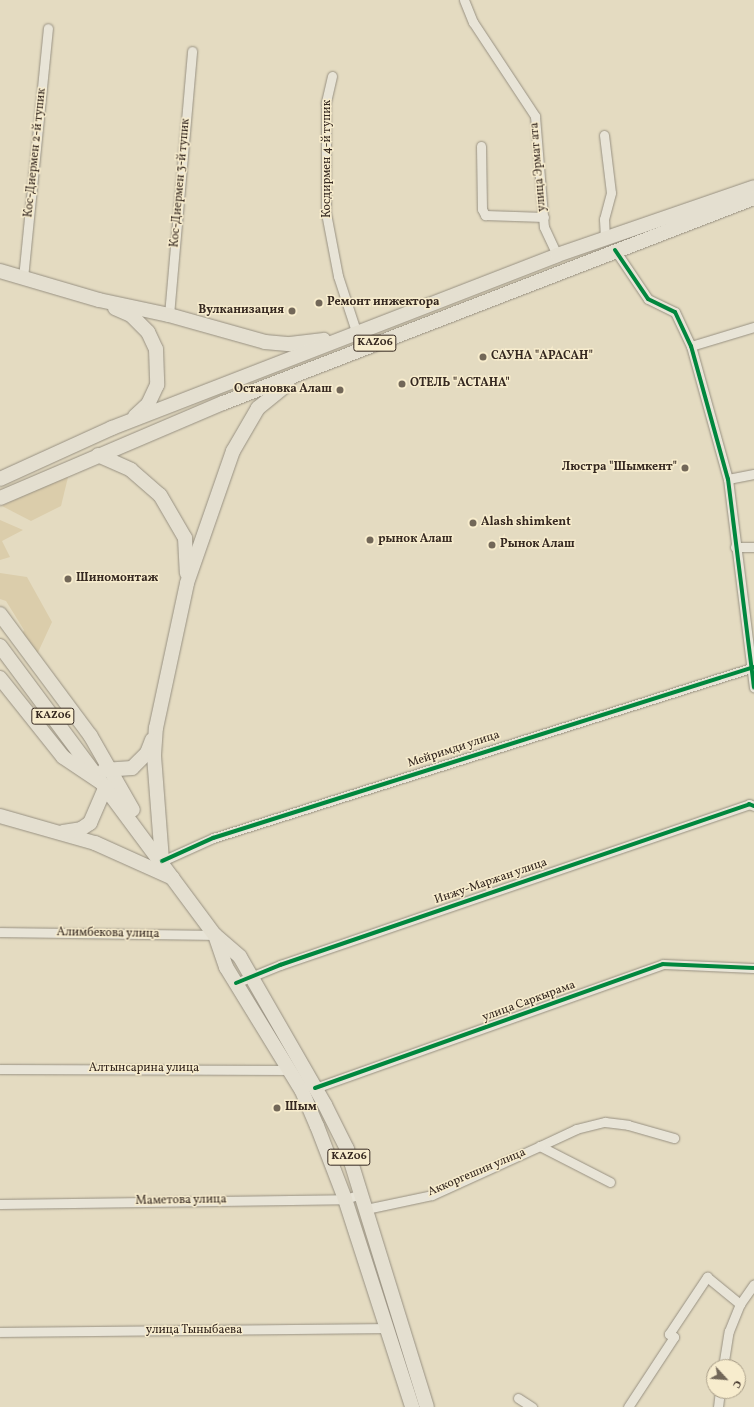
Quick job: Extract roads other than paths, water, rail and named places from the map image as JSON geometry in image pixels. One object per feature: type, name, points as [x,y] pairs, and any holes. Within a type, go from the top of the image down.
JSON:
[{"type":"highway","name":"KАZ06","points":[[0,479],[130,421],[605,238],[754,187]]},
{"type":"highway","name":"KАZ06","points":[[0,498],[98,455],[335,359],[615,250],[754,198]]},
{"type":"highway","points":[[0,271],[99,300],[169,315],[264,342],[290,344],[342,339]]},
{"type":"highway","points":[[99,300],[131,315],[148,332],[156,349],[157,385],[148,404],[130,421]]},
{"type":"highway","name":"KАZ06","points":[[162,860],[154,755],[156,728],[187,583],[244,430],[273,394],[335,359]]},
{"type":"highway","points":[[98,455],[136,473],[171,510],[185,538],[187,583]]},
{"type":"highway","points":[[0,614],[113,771],[146,838]]},
{"type":"highway","name":"KАZ06","points":[[0,646],[146,838],[215,935],[240,957],[315,1088],[347,1149],[427,1407]]},
{"type":"highway","points":[[0,678],[63,757],[106,786],[90,823],[71,832],[60,832]]},
{"type":"highway","points":[[94,770],[113,771],[132,768],[140,763],[156,728]]},
{"type":"highway","points":[[0,816],[60,832],[174,878]]},
{"type":"highway","name":"KАZ06","points":[[215,935],[226,967],[289,1070],[317,1126],[345,1199],[388,1328],[412,1407]]},
{"type":"street","name":"улица Эрмат ата","points":[[464,0],[473,22],[535,116],[544,227],[557,256]]},
{"type":"street","name":"Кос-Диермен 2-й тупик","points":[[23,278],[48,28]]},
{"type":"street","name":"Кос-Диермен 3-й тупик","points":[[169,315],[192,51]]},
{"type":"street","name":"Косдирмен 4-й тупик","points":[[332,76],[326,103],[326,213],[338,276],[357,334]]},
{"type":"street","points":[[604,135],[611,193],[604,218],[605,238]]},
{"type":"street","points":[[481,146],[482,209],[485,215],[544,217]]},
{"type":"street","points":[[615,250],[648,299],[675,312],[691,346],[728,479],[735,547],[754,687]]},
{"type":"street","points":[[691,346],[754,327]]},
{"type":"street","points":[[728,479],[754,474]]},
{"type":"street","points":[[735,547],[754,547]]},
{"type":"street","name":"Мейримди улица","points":[[162,860],[213,838],[752,667]]},
{"type":"street","name":"Инжу-Маржан улица","points":[[236,983],[251,975],[742,807],[754,806]]},
{"type":"street","name":"Алимбекова улица","points":[[0,932],[215,935]]},
{"type":"street","name":"улица Саркырама","points":[[315,1088],[663,964],[754,968]]},
{"type":"street","name":"Алтынсарина улица","points":[[0,1069],[289,1070]]},
{"type":"street","name":"Аккоргешин улица","points":[[366,1209],[432,1195],[576,1129],[605,1122],[628,1125],[674,1138]]},
{"type":"street","points":[[540,1146],[610,1182]]},
{"type":"street","name":"Маметова улица","points":[[0,1204],[345,1199],[361,1194]]},
{"type":"street","points":[[628,1407],[674,1337],[669,1334],[707,1277],[740,1304]]},
{"type":"street","points":[[725,1359],[729,1331],[740,1304],[754,1284]]},
{"type":"street","name":"улица Тыныбаева","points":[[0,1332],[388,1328]]},
{"type":"street","points":[[518,1398],[532,1407]]},
{"type":"place","name":"Ремонт инжектора","points":[[319,303]]},
{"type":"place","name":"Вулканизация","points":[[292,311]]},
{"type":"place","name":"САУНА \"АРАСАН\"","points":[[483,357]]},
{"type":"place","name":"ОТЕЛЬ \"АСТАНА\"","points":[[402,384]]},
{"type":"place","name":"Остановка Алаш","points":[[340,390]]},
{"type":"place","name":"Люстра \"Шымкент\"","points":[[685,468]]},
{"type":"place","name":"Alash shimkent","points":[[473,523]]},
{"type":"place","name":"рынок Алаш","points":[[370,540]]},
{"type":"place","name":"Рынок Алаш","points":[[492,545]]},
{"type":"place","name":"Шиномонтаж","points":[[68,579]]},
{"type":"place","name":"Шым","points":[[277,1108]]}]
